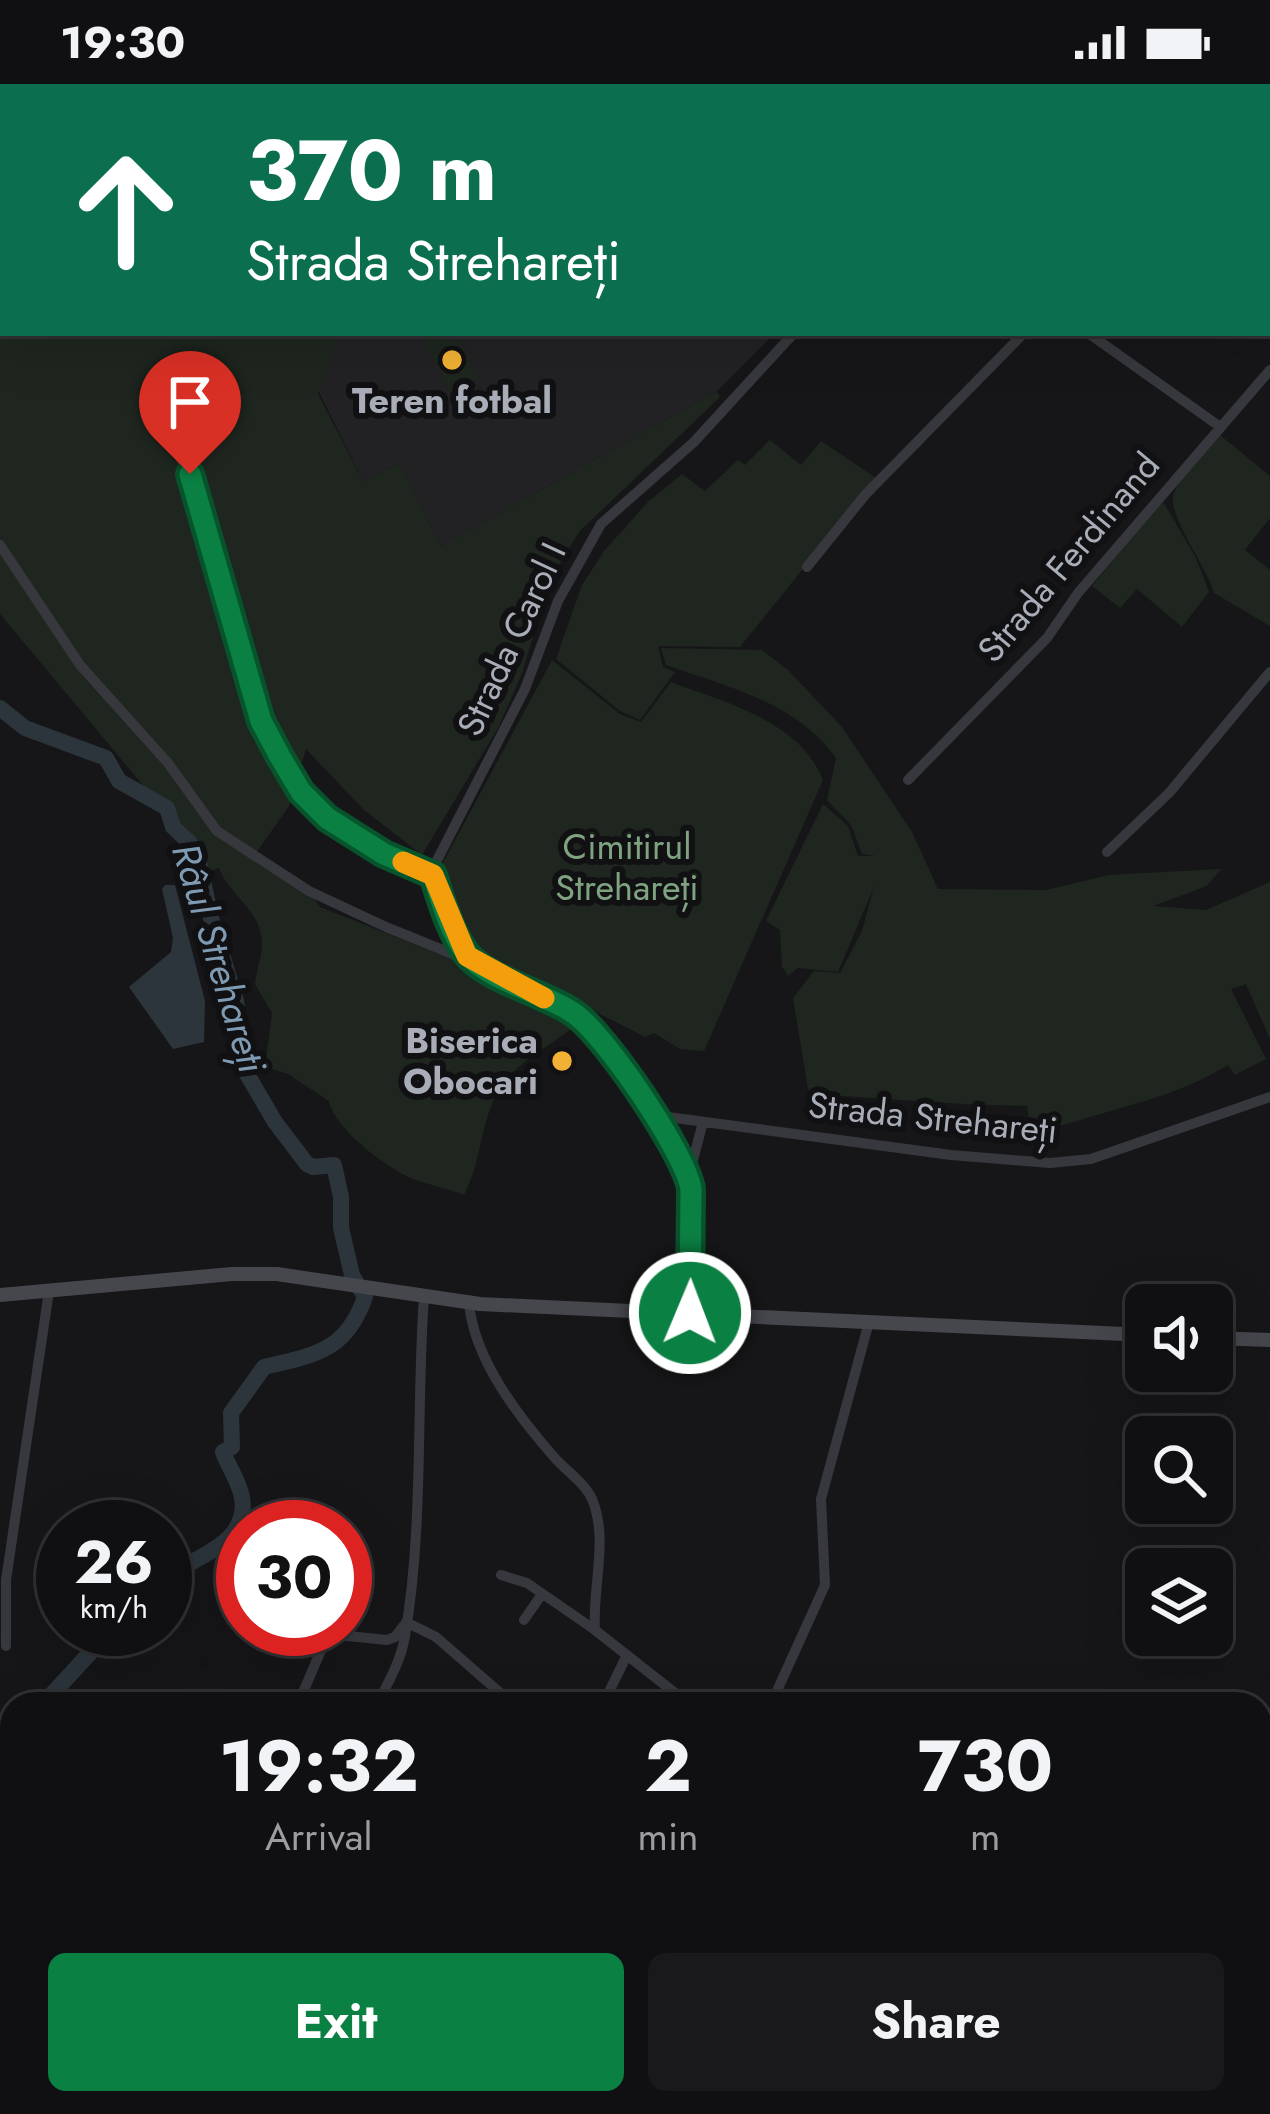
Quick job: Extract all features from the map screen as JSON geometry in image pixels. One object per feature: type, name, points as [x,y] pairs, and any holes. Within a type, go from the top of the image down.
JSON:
[{"type":"main road","points":[[0,1294],[232,1274],[320,1278],[469,1303],[1125,1333]]},
{"type":"main road","points":[[1233,1339],[1270,1340]]},
{"type":"street","name":"Strada Carol I","points":[[433,875],[438,854],[525,689],[558,601],[601,524],[694,442],[791,336]]},
{"type":"street","points":[[807,567],[865,495],[1021,336]]},
{"type":"street","points":[[1092,336],[1219,426]]},
{"type":"street","name":"Strada Ferdinand","points":[[908,779],[1047,638],[1078,592],[1270,370]]},
{"type":"street","points":[[179,455],[190,474],[261,721],[279,755],[301,792],[327,818],[384,854],[433,875],[467,956]]},
{"type":"street","points":[[0,545],[80,665],[168,764],[217,832],[309,891],[386,927],[467,956],[574,1012],[653,1115],[689,1175]]},
{"type":"street","points":[[1107,853],[1169,793],[1270,672]]},
{"type":"street","name":"Strada Strehareți","points":[[653,1115],[966,1157],[1051,1163],[1091,1160],[1270,1097]]},
{"type":"street","points":[[690,1313],[689,1175],[703,1122]]},
{"type":"street","points":[[6,1646],[6,1580],[49,1292]]},
{"type":"street","points":[[383,1692],[401,1652],[406,1622],[416,1523],[424,1296]]},
{"type":"street","points":[[469,1303],[473,1331],[494,1373],[537,1436],[592,1498],[599,1534],[596,1630]]},
{"type":"street","points":[[776,1692],[825,1585],[821,1499],[869,1322]]},
{"type":"street","points":[[501,1575],[527,1583],[674,1692]]},
{"type":"street","points":[[524,1620],[542,1594]]},
{"type":"street","points":[[406,1622],[436,1636],[498,1692]]},
{"type":"street","points":[[303,1692],[328,1634],[387,1640],[406,1622]]},
{"type":"street","points":[[610,1692],[627,1655]]},
{"type":"shaded area","points":[[291,336],[769,339],[717,391],[441,546],[400,463],[363,481]]},
{"type":"shaded area","points":[[165,885],[175,885],[205,1001],[204,1042],[173,1049],[129,987],[171,952]]},
{"type":"green space","points":[[0,336],[339,336],[318,394],[363,481],[400,463],[441,546],[717,391],[720,397],[579,532],[551,578],[521,676],[498,728],[422,855],[364,810],[306,749],[289,806],[254,856],[309,891],[320,907],[527,989],[582,1020],[520,1066],[499,1089],[464,1195],[394,1169],[353,1137],[329,1101],[288,1074],[265,1067],[272,1013],[255,984],[262,945],[257,923],[219,868],[201,874],[171,819],[0,614]]},
{"type":"green space","name":"Teren fotbal","points":[[458,336],[479,379],[451,393],[425,341]]},
{"type":"green space","points":[[1220,435],[1270,476],[1270,518],[1245,550],[1270,570],[1270,626],[1214,593],[1173,505],[1180,482]]},
{"type":"green space","points":[[770,440],[801,465],[821,441],[876,478],[740,647],[658,646],[663,667],[675,672],[640,720],[620,711],[556,659],[582,585],[604,551],[648,502],[682,474],[705,491],[738,460],[745,465]]},
{"type":"green space","points":[[1164,503],[1196,558],[1209,592],[1182,627],[1137,589],[1120,608],[1092,586]]},
{"type":"green space","points":[[661,648],[762,650],[788,670],[842,727],[912,832],[938,889],[1046,890],[1109,875],[1221,869],[1207,886],[1153,906],[1206,910],[1270,882],[1270,1039],[1246,984],[1231,989],[1266,1059],[1235,1075],[1228,1065],[1168,1094],[1030,1130],[1027,1106],[809,1094],[793,998],[814,971],[840,973],[862,931],[874,887],[838,972],[798,968],[788,976],[782,967],[780,930],[766,921],[823,804],[848,826],[858,856],[876,856],[862,854],[851,825],[827,800],[836,758],[820,739],[759,699],[666,665]]},
{"type":"green space","name":"Cimitirul Strehareți","points":[[552,660],[620,714],[641,722],[671,682],[737,706],[797,742],[823,780],[704,1051],[680,1049],[654,1033],[645,1037],[481,953],[457,922],[440,868]]},
{"type":"waterway","name":"Râul Strehareți","points":[[0,708],[25,728],[106,758],[119,781],[167,808],[173,827],[190,843],[236,1001],[244,1069],[307,1164],[334,1165],[352,1275],[365,1297],[338,1340],[313,1354],[264,1367],[231,1413],[232,1447],[223,1452],[239,1486],[242,1514],[229,1538],[192,1562]]},
{"type":"waterway","name":"Râul Strehareți","points":[[54,1692],[87,1656]]},
{"type":"slow traffic","points":[[403,862],[433,875],[467,956],[544,998]]},
{"type":"place","name":"Teren fotbal","points":[[452,360]]},
{"type":"place","name":"Biserica Obocari","points":[[562,1061]]},
{"type":"route","points":[[190,474],[261,721],[301,792],[327,818],[384,854],[433,875],[467,956],[574,1012],[616,1062],[674,1149],[689,1175],[691,1189],[690,1313]]}]
